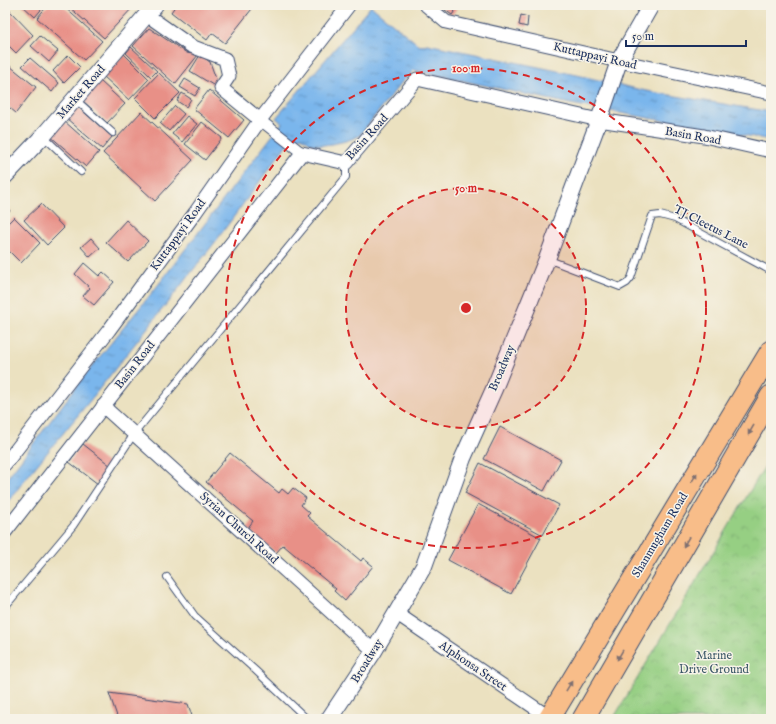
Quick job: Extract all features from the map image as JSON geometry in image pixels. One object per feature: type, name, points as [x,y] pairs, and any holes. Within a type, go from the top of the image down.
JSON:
[{"type":"main road","name":"Shanmugham Road","points":[[550,719],[771,351]]},
{"type":"main road","points":[[583,719],[771,396]]},
{"type":"street","name":"Kuttappayi Road","points":[[5,464],[109,330],[195,213],[260,120],[349,5]]},
{"type":"street","name":"Kuttappayi Road","points":[[426,5],[446,22],[771,93]]},
{"type":"street","name":"Broadway","points":[[329,719],[374,651],[424,566],[463,458],[494,389],[547,259],[599,120],[619,61],[651,5]]},
{"type":"street","points":[[151,10],[191,46],[225,58],[229,76],[221,88],[302,153]]},
{"type":"street","name":"Market Road","points":[[5,176],[43,136],[151,10]]},
{"type":"street","name":"Basin Road","points":[[5,532],[302,153],[346,163],[417,79],[599,120],[704,136],[771,151]]},
{"type":"street","name":"Syrian Church Road","points":[[103,406],[374,651]]},
{"type":"street","name":"Alphonsa Street","points":[[396,613],[550,719]]},
{"type":"lane","points":[[75,99],[113,133]]},
{"type":"lane","points":[[43,136],[81,172]]},
{"type":"lane","points":[[5,607],[72,526],[134,434],[346,177],[346,163]]},
{"type":"lane","name":"TJ Cleetus Lane","points":[[547,259],[620,287],[627,283],[631,278],[652,216],[660,214],[675,219],[771,271]]},
{"type":"lane","points":[[167,577],[195,616],[307,719]]},
{"type":"green space","name":"Marine Drive Ground","points":[[771,456],[771,719],[613,719]]},
{"type":"water","points":[[371,6],[420,46],[427,44],[646,91],[771,112],[771,140],[571,104],[414,70],[401,83],[359,136],[329,145],[312,144],[301,137],[287,144],[216,241],[5,506],[5,481],[89,370],[155,289],[282,123],[276,118]]},
{"type":"building","points":[[22,5],[45,5],[35,17]]},
{"type":"building","points":[[48,5],[62,5],[102,41],[84,60],[37,18]]},
{"type":"building","points":[[67,5],[135,5],[104,38]]},
{"type":"building","points":[[176,5],[255,5],[225,43],[212,33],[207,40],[171,12]]},
{"type":"building","points":[[438,5],[459,5],[452,15]]},
{"type":"building","points":[[10,11],[33,35],[16,53],[5,42],[5,16]]},
{"type":"building","points":[[521,15],[528,17],[527,27],[519,25]]},
{"type":"building","points":[[149,28],[187,53],[198,55],[175,84],[133,46]]},
{"type":"building","points":[[40,36],[58,51],[49,62],[31,46]]},
{"type":"building","points":[[131,47],[157,71],[151,77],[126,53]]},
{"type":"building","points":[[124,54],[149,79],[129,100],[103,76]]},
{"type":"building","points":[[68,55],[80,67],[64,83],[53,71]]},
{"type":"building","points":[[200,55],[210,62],[216,79],[213,85],[190,71]]},
{"type":"building","points":[[30,58],[59,83],[52,92],[22,66]]},
{"type":"building","points":[[5,62],[36,87],[16,113],[5,104]]},
{"type":"building","points":[[159,73],[180,93],[155,118],[135,98]]},
{"type":"building","points":[[185,79],[200,88],[195,96],[180,87]]},
{"type":"building","points":[[100,81],[125,104],[107,123],[82,100]]},
{"type":"building","points":[[209,90],[244,120],[229,138],[194,109]]},
{"type":"building","points":[[182,93],[191,99],[186,107],[177,101]]},
{"type":"building","points":[[77,106],[112,137],[102,149],[66,118]]},
{"type":"building","points":[[175,106],[184,114],[169,131],[160,123]]},
{"type":"building","points":[[141,112],[193,160],[155,201],[103,153]]},
{"type":"building","points":[[187,116],[197,124],[182,142],[172,134]]},
{"type":"building","points":[[63,120],[99,152],[86,167],[49,135]]},
{"type":"building","points":[[202,122],[222,138],[205,160],[185,144]]},
{"type":"building","points":[[41,204],[64,228],[47,245],[24,220]]},
{"type":"building","points":[[5,205],[10,211],[5,216]]},
{"type":"building","points":[[14,217],[40,243],[21,263],[5,247],[5,226]]},
{"type":"building","points":[[126,220],[148,241],[128,262],[106,242]]},
{"type":"building","points":[[91,238],[100,248],[90,257],[81,247]]},
{"type":"building","points":[[84,263],[99,276],[103,272],[114,282],[94,305],[83,296],[90,288],[75,274]]},
{"type":"building","points":[[500,427],[561,460],[544,491],[484,459]]},
{"type":"building","points":[[83,444],[111,466],[98,484],[69,462]]},
{"type":"building","points":[[230,453],[279,493],[282,489],[288,494],[293,488],[306,498],[301,505],[310,513],[307,516],[361,561],[363,558],[373,566],[345,601],[334,591],[336,589],[283,545],[276,553],[247,529],[253,521],[206,482]]},
{"type":"building","points":[[480,463],[559,505],[543,535],[465,493]]},
{"type":"building","points":[[478,504],[541,538],[511,594],[448,560]]},
{"type":"building","points":[[109,693],[188,704],[193,719],[118,719]]}]
